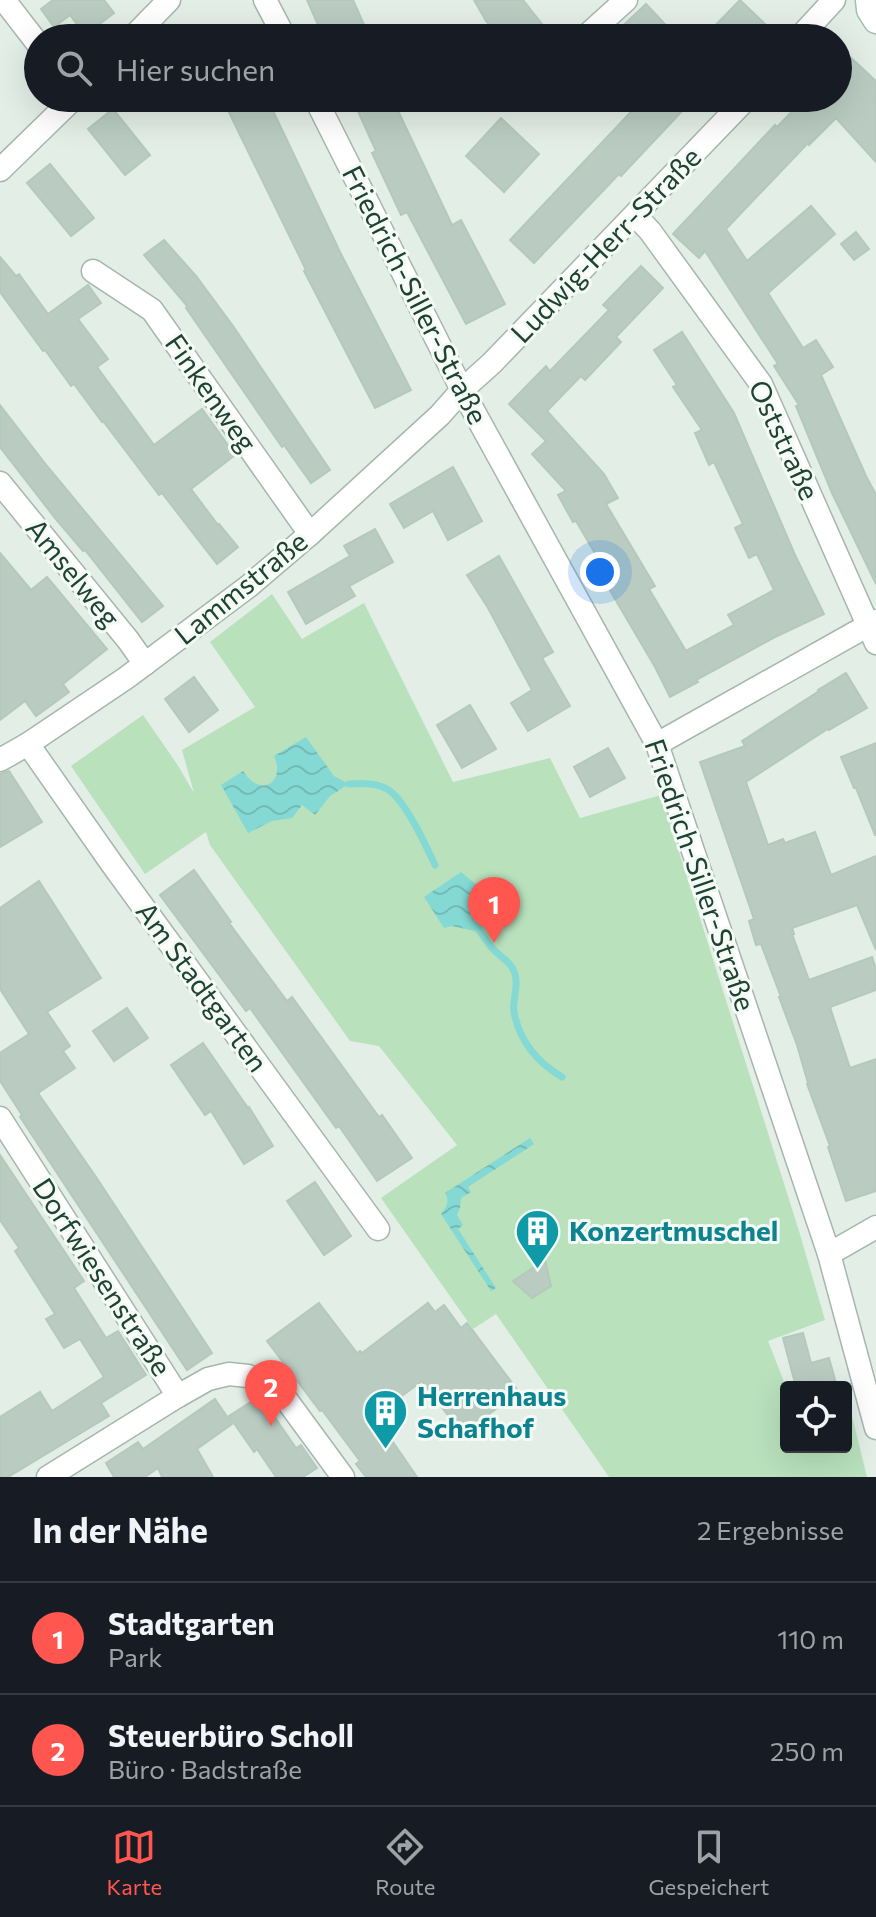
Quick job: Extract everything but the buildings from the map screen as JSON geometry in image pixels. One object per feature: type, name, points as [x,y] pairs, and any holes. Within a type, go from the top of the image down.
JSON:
[{"type":"street","points":[[4,0],[24,26]]},
{"type":"street","points":[[146,24],[169,0]]},
{"type":"street","points":[[265,0],[278,24]]},
{"type":"street","points":[[599,24],[626,0]]},
{"type":"street","points":[[812,24],[834,0]]},
{"type":"street","points":[[868,0],[869,10],[876,21]]},
{"type":"street","points":[[0,170],[60,112]]},
{"type":"street","name":"Friedrich-Siller-Straße","points":[[322,112],[462,390],[657,744],[829,1254],[876,1428]]},
{"type":"street","name":"Ludwig-Herr-Straße","points":[[462,390],[492,363],[734,112]]},
{"type":"street","name":"Oststraße","points":[[635,215],[650,231],[761,384],[873,630]]},
{"type":"street","name":"Finkenweg","points":[[93,271],[152,310],[310,534]]},
{"type":"street","name":"Lammstraße","points":[[0,760],[145,664],[249,586],[440,415],[462,390]]},
{"type":"street","name":"Amselweg","points":[[0,483],[145,664]]},
{"type":"street","points":[[657,744],[873,630]]},
{"type":"street","name":"Am Stadtgarten","points":[[28,744],[378,1229]]},
{"type":"street","name":"Dorfwiesenstraße","points":[[0,1118],[178,1396]]},
{"type":"street","points":[[829,1254],[876,1227]]},
{"type":"street","points":[[48,1477],[178,1396],[208,1379],[229,1374],[248,1376],[269,1384],[285,1398],[343,1477]]},
{"type":"green space","points":[[272,594],[302,639],[364,603],[453,782],[550,758],[580,818],[661,795],[825,1320],[768,1341],[784,1381],[780,1381],[780,1453],[852,1453],[852,1416],[867,1477],[609,1477],[496,1314],[473,1329],[381,1198],[457,1145],[379,1046],[350,1041],[210,845],[206,832],[145,874],[71,766],[143,715],[194,793],[182,750],[255,707],[210,642]]},
{"type":"water","points":[[306,737],[334,776],[349,784],[330,796],[315,815],[302,805],[292,818],[272,821],[248,833],[221,785],[243,771],[257,784],[270,784],[277,773],[274,756]]},
{"type":"water","points":[[461,872],[478,886],[487,900],[483,925],[475,931],[452,926],[444,928],[424,897]]},
{"type":"water","points":[[530,1138],[534,1144],[468,1187],[471,1192],[461,1198],[457,1215],[463,1225],[458,1229],[496,1288],[491,1291],[441,1214],[447,1204],[445,1193]]},
{"type":"waterway","points":[[349,784],[378,786],[394,794],[435,865]]},
{"type":"waterway","points":[[479,930],[514,970],[514,1012],[525,1042],[545,1065],[562,1077]]},
{"type":"place","name":"Stadtgarten","points":[[494,943]]},
{"type":"place","name":"Konzertmuschel","points":[[538,1270]]},
{"type":"place","name":"Steuerbüro Scholl","points":[[271,1426]]},
{"type":"place","name":"Herrenhaus Schafhof","points":[[386,1451]]}]
